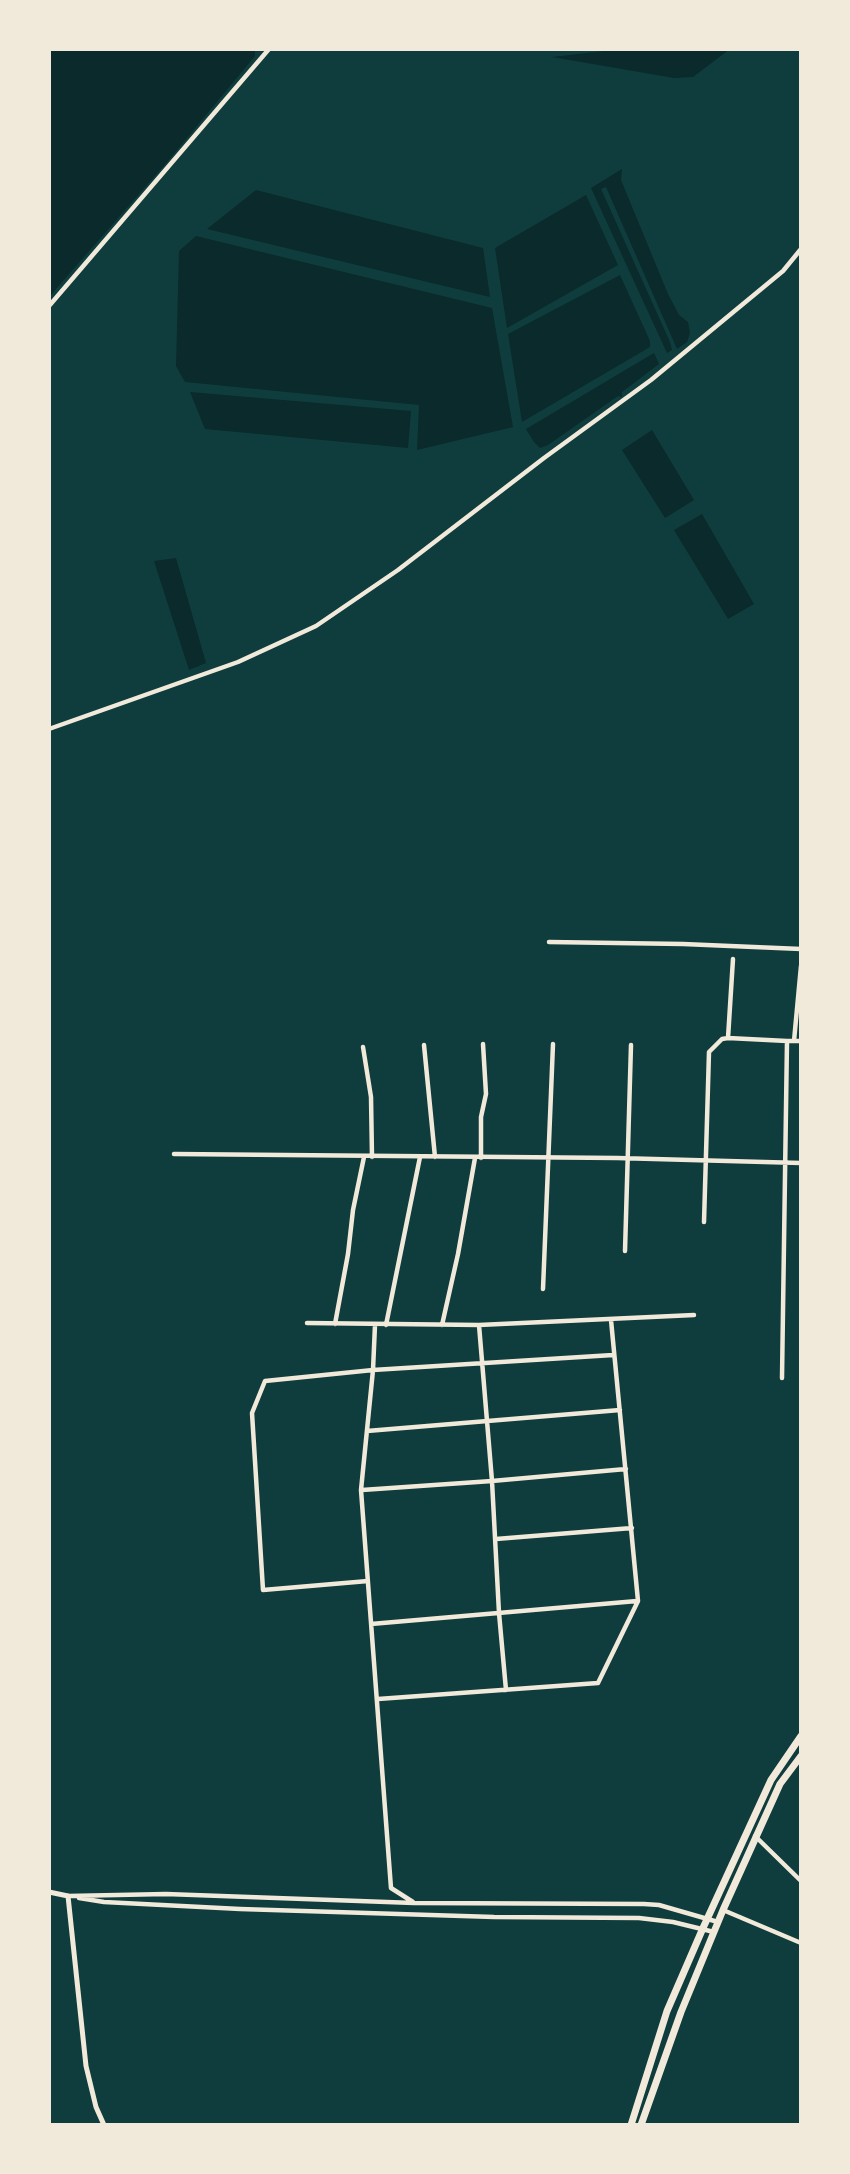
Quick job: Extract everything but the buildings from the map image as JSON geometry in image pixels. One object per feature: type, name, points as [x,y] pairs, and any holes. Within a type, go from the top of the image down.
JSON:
[{"type":"main road","points":[[631,2125],[667,2011],[703,1928],[771,1780],[801,1736]]},
{"type":"main road","points":[[641,2125],[681,2012],[755,1836],[780,1784],[801,1756]]},
{"type":"street","points":[[49,306],[269,49]]},
{"type":"street","points":[[49,729],[239,662],[316,626],[398,569],[651,380],[783,271],[801,249]]},
{"type":"street","points":[[549,942],[801,949]]},
{"type":"street","points":[[728,1038],[733,959]]},
{"type":"street","points":[[794,1041],[801,966]]},
{"type":"street","points":[[704,1222],[709,1052],[722,1039],[728,1038],[801,1041]]},
{"type":"street","points":[[782,1378],[787,1041]]},
{"type":"street","points":[[543,1289],[553,1044]]},
{"type":"street","points":[[424,1045],[435,1157]]},
{"type":"street","points":[[481,1158],[481,1117],[485,1094],[483,1045]]},
{"type":"street","points":[[625,1251],[631,1045]]},
{"type":"street","points":[[363,1047],[371,1097],[372,1157]]},
{"type":"street","points":[[174,1154],[801,1163]]},
{"type":"street","points":[[335,1324],[364,1157]]},
{"type":"street","points":[[386,1325],[419,1157]]},
{"type":"street","points":[[442,1325],[475,1158]]},
{"type":"street","points":[[307,1323],[479,1325],[694,1315]]},
{"type":"street","points":[[378,1699],[598,1683],[638,1601],[611,1320]]},
{"type":"street","points":[[375,1325],[361,1490],[370,1624],[391,1888],[414,1903]]},
{"type":"street","points":[[479,1325],[506,1690]]},
{"type":"street","points":[[368,1581],[263,1591],[252,1413],[265,1381],[373,1370],[613,1355]]},
{"type":"street","points":[[367,1431],[620,1410]]},
{"type":"street","points":[[361,1490],[626,1469]]},
{"type":"street","points":[[496,1539],[632,1528]]},
{"type":"street","points":[[370,1624],[638,1601]]},
{"type":"street","points":[[755,1836],[801,1881]]},
{"type":"street","points":[[49,1892],[104,1902],[166,1906],[494,1917],[655,1919],[714,1932]]},
{"type":"street","points":[[166,1895],[166,1906]]},
{"type":"street","points":[[68,1896],[166,1895],[495,1905],[645,1904],[718,1922]]},
{"type":"street","points":[[68,1896],[86,2066],[96,2107],[104,2125]]},
{"type":"street","points":[[559,1917],[560,1904]]},
{"type":"street","points":[[494,1917],[495,1905]]},
{"type":"street","points":[[723,1910],[801,1943]]},
{"type":"water","points":[[49,49],[255,50],[255,56],[49,297]]},
{"type":"water","points":[[621,49],[730,49],[693,77],[674,78],[552,57]]},
{"type":"water","points":[[622,169],[621,180],[668,294],[679,315],[688,322],[690,333],[687,342],[677,349],[606,187],[601,189],[670,342],[672,350],[667,353],[591,188]]},
{"type":"water","points":[[256,190],[483,248],[490,297],[207,229]]},
{"type":"water","points":[[586,195],[618,265],[507,328],[495,248]]},
{"type":"water","points":[[196,236],[492,308],[513,427],[417,450],[419,405],[185,382],[176,366],[179,251]]},
{"type":"water","points":[[620,275],[650,341],[650,347],[522,422],[508,334]]},
{"type":"water","points":[[654,353],[659,364],[622,392],[622,397],[618,396],[548,445],[540,448],[534,442],[526,429]]},
{"type":"water","points":[[190,392],[411,411],[408,448],[205,429]]},
{"type":"water","points":[[652,430],[694,500],[665,518],[622,450]]},
{"type":"water","points":[[702,514],[754,604],[728,619],[674,530]]},
{"type":"water","points":[[176,558],[206,663],[189,670],[154,561]]}]
